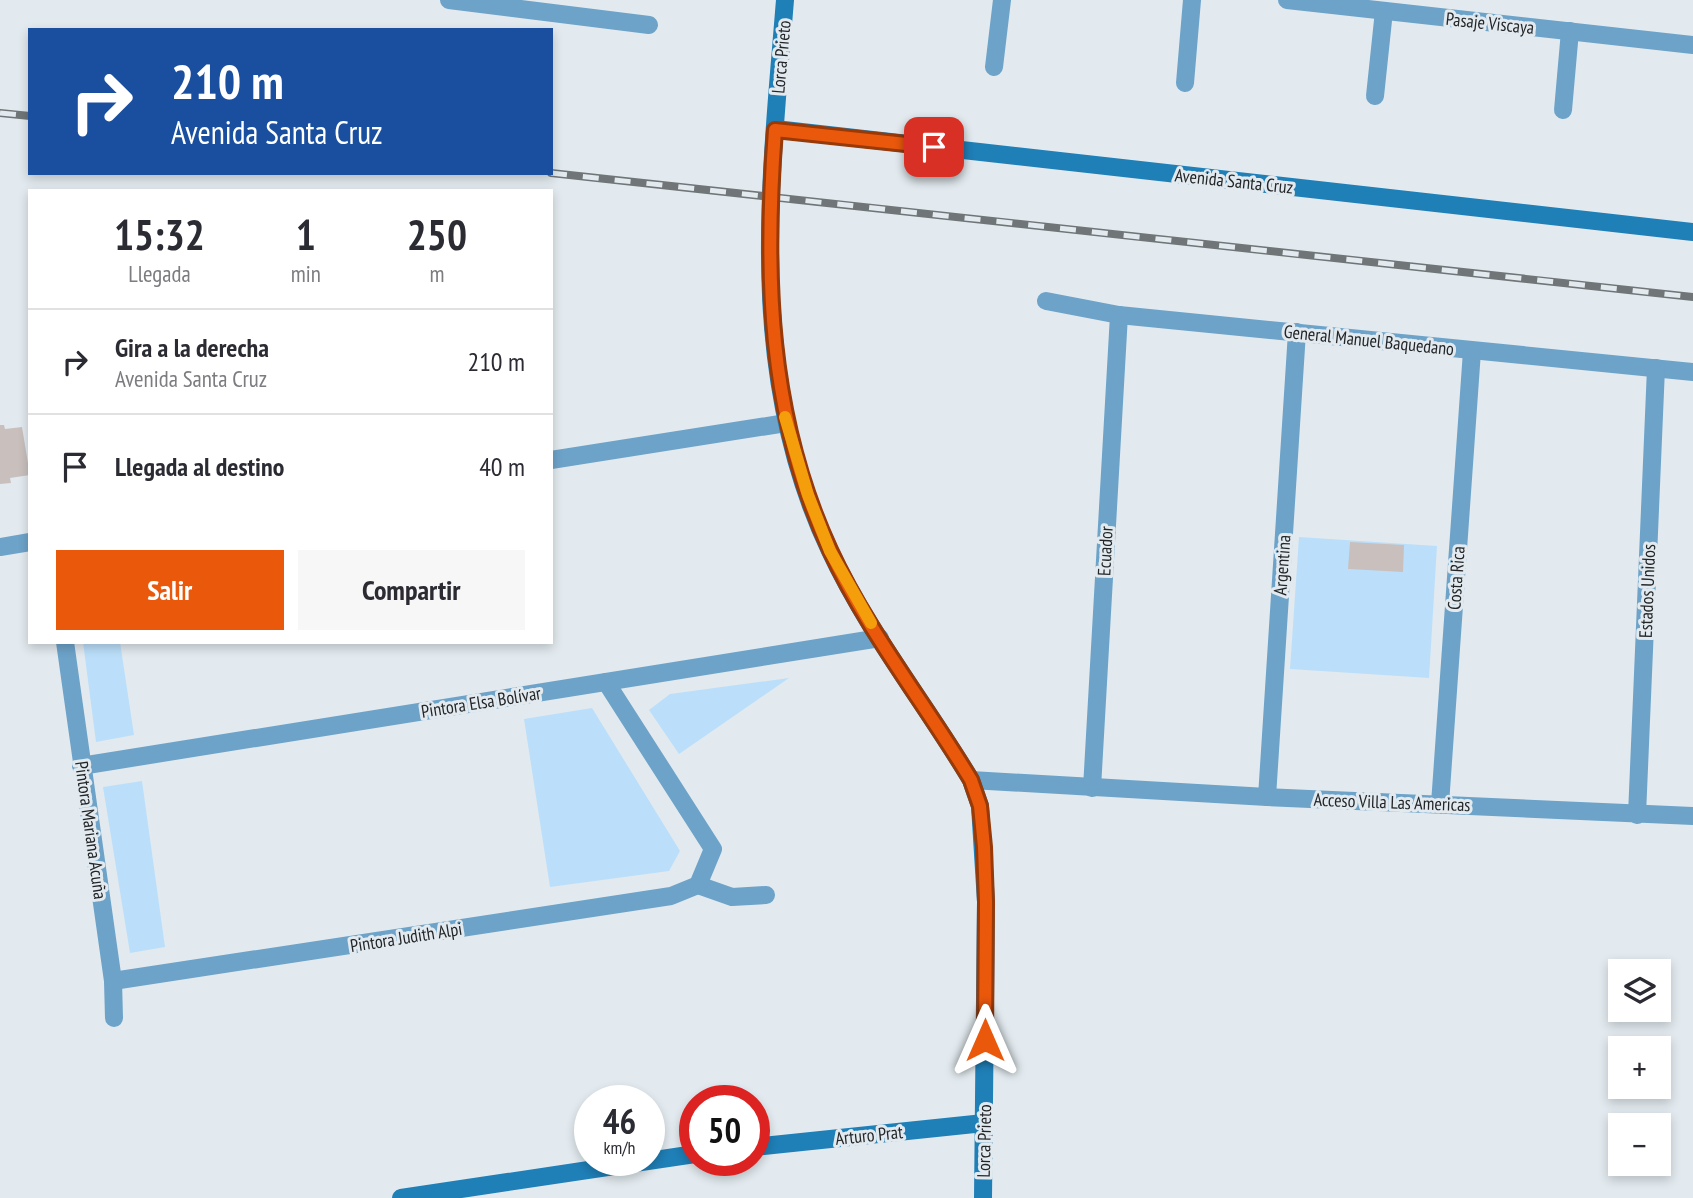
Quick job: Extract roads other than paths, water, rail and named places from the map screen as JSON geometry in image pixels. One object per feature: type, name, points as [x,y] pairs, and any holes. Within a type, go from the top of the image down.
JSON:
[{"type":"main road","name":"Lorca Prieto","points":[[785,0],[769,197],[769,270],[774,348],[786,423],[808,495],[830,551],[880,638],[971,780],[980,806],[986,902],[983,1198]]},
{"type":"main road","name":"Avenida Santa Cruz","points":[[775,130],[1693,232]]},
{"type":"main road","name":"Arturo Prat","points":[[770,1145],[984,1123]]},
{"type":"main road","points":[[401,1198],[679,1156]]},
{"type":"street","points":[[449,0],[649,25]]},
{"type":"street","points":[[994,67],[1002,0]]},
{"type":"street","points":[[1185,83],[1192,0]]},
{"type":"street","name":"Pasaje Viscaya","points":[[1287,0],[1334,2],[1384,11],[1693,45]]},
{"type":"street","points":[[1374,96],[1384,11]]},
{"type":"street","points":[[1563,110],[1570,31]]},
{"type":"street","name":"General Manuel Baquedano","points":[[1046,301],[1119,315],[1693,372]]},
{"type":"street","name":"Ecuador","points":[[1091,788],[1119,315]]},
{"type":"street","name":"Argentina","points":[[1267,797],[1297,332]]},
{"type":"street","name":"Costa Rica","points":[[1440,804],[1472,351]]},
{"type":"street","name":"Estados Unidos","points":[[1637,815],[1656,368]]},
{"type":"street","points":[[553,460],[786,423]]},
{"type":"street","points":[[0,547],[28,542]]},
{"type":"street","name":"Pintora Elsa Bolívar","points":[[81,766],[880,638]]},
{"type":"street","name":"Pintora Mariana Acuña","points":[[65,644],[113,981],[114,1018]]},
{"type":"street","points":[[606,682],[713,849],[698,885],[732,897],[766,895]]},
{"type":"street","name":"Acceso Villa Las Americas","points":[[971,780],[1267,797],[1693,816]]},
{"type":"street","name":"Pintora Judith Alpi","points":[[113,981],[671,896],[698,885]]},
{"type":"railway","points":[[0,113],[28,116]]},
{"type":"railway","points":[[553,173],[1693,297]]}]
